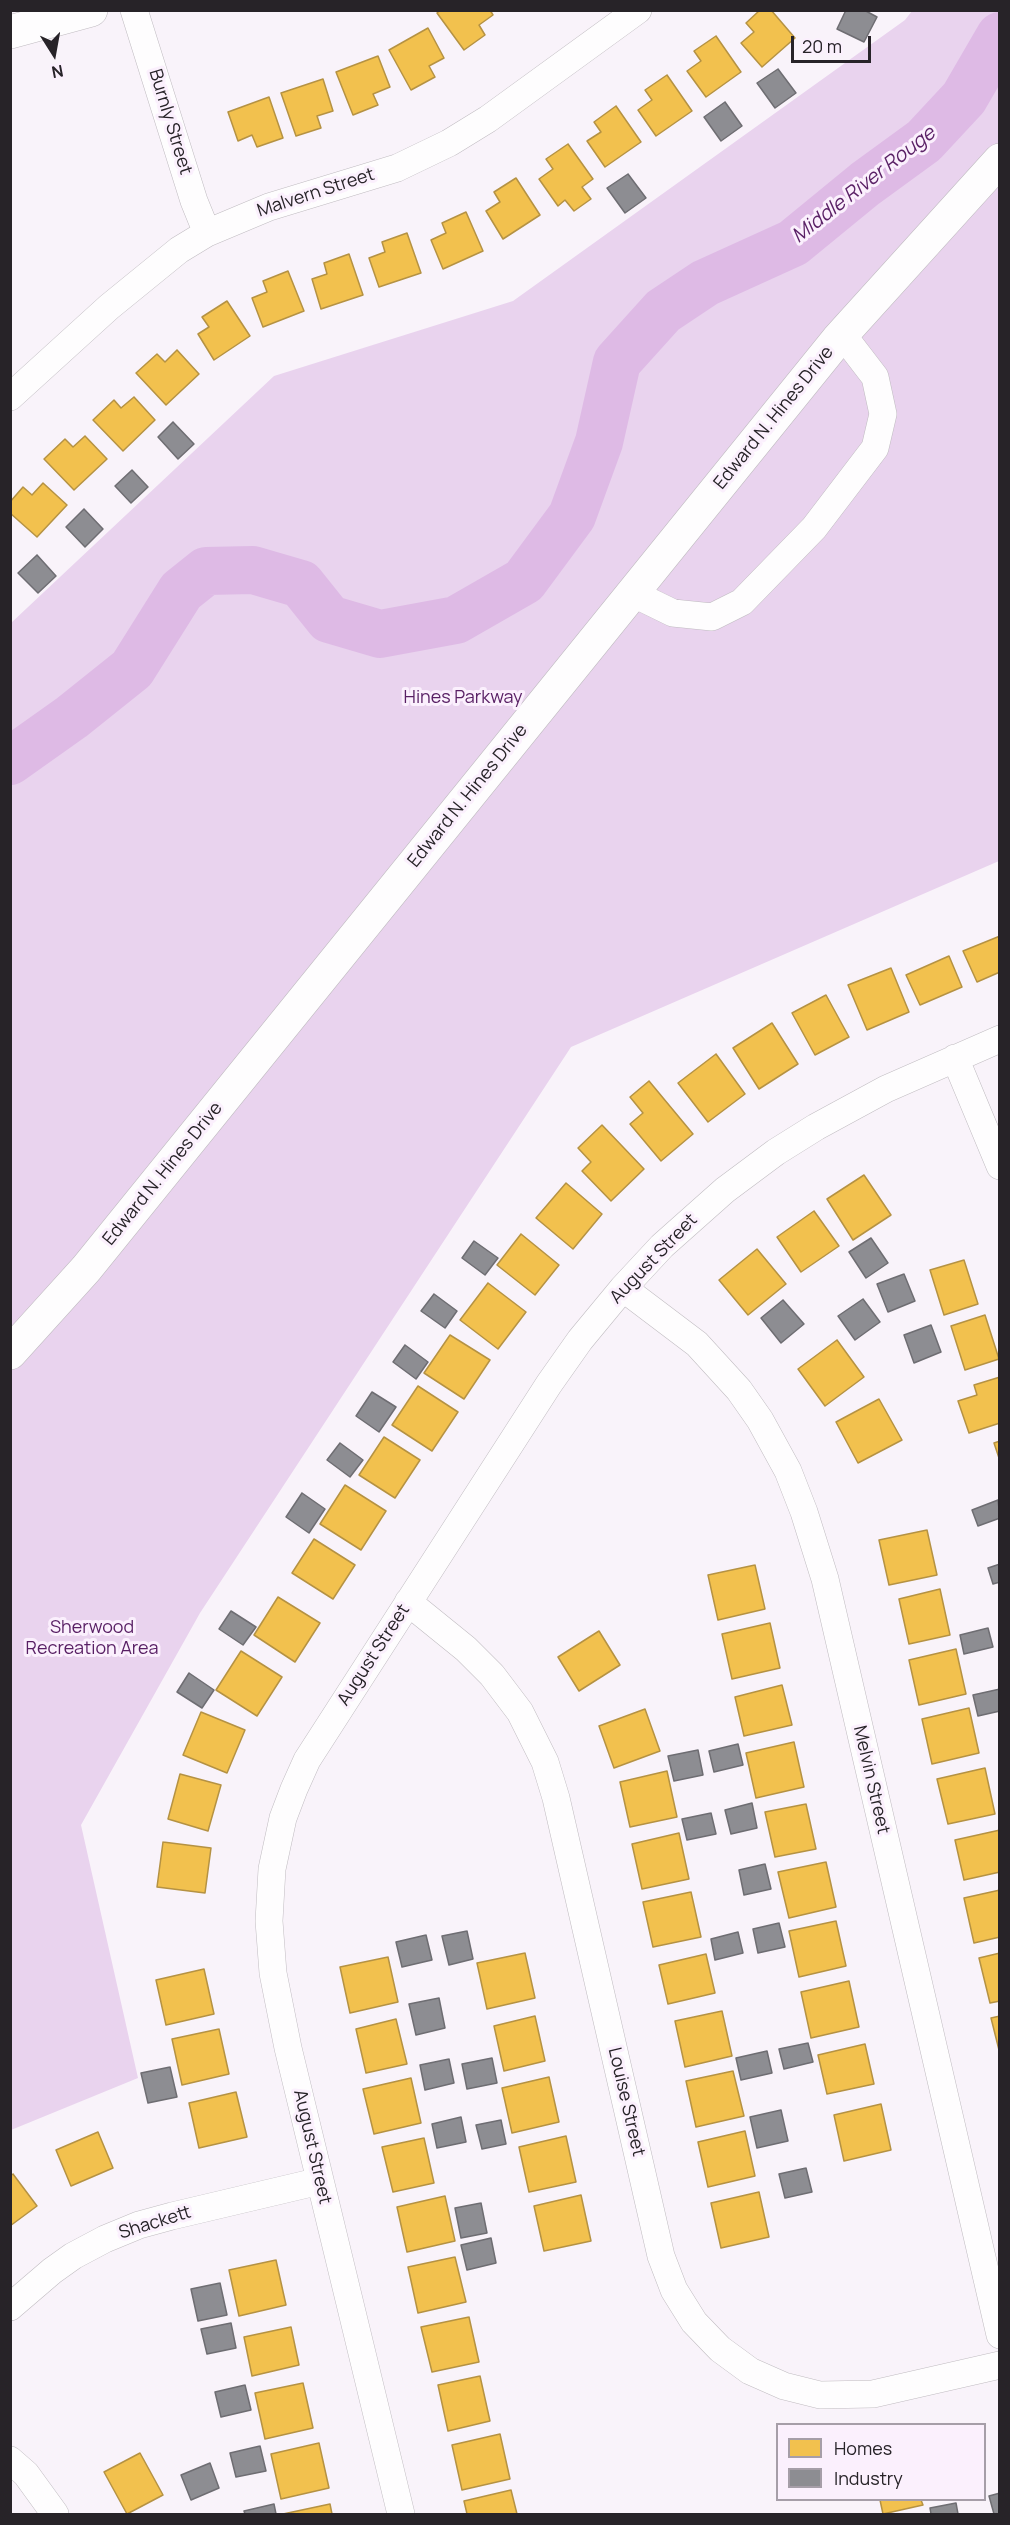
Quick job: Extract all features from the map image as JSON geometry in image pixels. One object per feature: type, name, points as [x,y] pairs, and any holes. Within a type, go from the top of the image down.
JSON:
[{"type":"street","points":[[10,32],[91,10]]},
{"type":"street","name":"Burnly Street","points":[[134,10],[194,201],[207,233]]},
{"type":"street","name":"Malvern Street","points":[[10,397],[109,307],[179,250],[207,233],[269,207],[397,168],[449,143],[488,119],[638,10]]},
{"type":"street","name":"Edward N. Hines Drive","points":[[10,1353],[86,1269],[842,334],[999,160]]},
{"type":"street","points":[[632,593],[673,614],[712,617],[742,602],[814,528],[875,448],[883,414],[875,377],[842,334]]},
{"type":"street","name":"August Street","points":[[401,2514],[320,2181],[273,1973],[269,1921],[273,1869],[284,1818],[307,1760],[549,1384],[580,1340],[623,1288],[689,1220],[776,1152],[857,1104],[999,1039]]},
{"type":"street","points":[[955,1058],[999,1166]]},
{"type":"street","name":"Melvin Street","points":[[623,1288],[697,1344],[739,1390],[760,1420],[788,1471],[804,1512],[825,1579],[999,2335]]},
{"type":"street","name":"Louise Street","points":[[408,1602],[466,1648],[492,1675],[520,1713],[545,1762],[559,1810],[661,2256],[674,2290],[694,2322],[720,2349],[750,2371],[784,2386],[820,2395],[873,2394],[999,2365]]},
{"type":"street","name":"Shackett","points":[[10,2307],[34,2284],[73,2256],[114,2235],[172,2216],[320,2181]]},
{"type":"street","points":[[10,2460],[26,2474],[56,2514]]},
{"type":"green space","name":"Hines Parkway","points":[[912,11],[999,11],[999,861],[571,1047],[200,1613],[81,1825],[138,2078],[11,2130],[11,623],[274,376],[513,301],[905,20]]},
{"type":"building: Homes","points":[[440,10],[490,10],[493,15],[479,25],[485,35],[464,50],[437,13]]},
{"type":"building: Homes","points":[[760,10],[771,10],[795,38],[762,67],[741,43],[754,32],[746,23]]},
{"type":"building: Homes","points":[[428,28],[444,58],[429,66],[435,77],[411,90],[389,50]]},
{"type":"building: Homes","points":[[716,36],[741,72],[706,97],[687,71],[701,61],[694,51]]},
{"type":"building: Homes","points":[[378,56],[390,87],[373,94],[378,105],[353,115],[336,72]]},
{"type":"building: Homes","points":[[667,75],[692,111],[656,136],[638,110],[652,100],[645,90]]},
{"type":"building: Homes","points":[[323,79],[333,111],[317,116],[321,128],[296,136],[281,93]]},
{"type":"building: Homes","points":[[269,97],[283,138],[257,147],[252,135],[238,141],[228,112]]},
{"type":"building: Homes","points":[[616,106],[641,142],[605,167],[587,141],[601,132],[594,122]]},
{"type":"building: Homes","points":[[568,144],[593,179],[582,187],[591,199],[574,211],[565,200],[558,206],[539,179],[553,169],[546,159]]},
{"type":"building: Homes","points":[[516,178],[540,215],[503,239],[486,211],[500,202],[494,192]]},
{"type":"building: Homes","points":[[466,212],[483,251],[443,269],[431,240],[446,233],[442,223]]},
{"type":"building: Homes","points":[[407,233],[421,273],[379,287],[369,258],[385,252],[382,242]]},
{"type":"building: Homes","points":[[349,254],[363,295],[321,309],[312,279],[327,274],[324,263]]},
{"type":"building: Homes","points":[[288,271],[304,311],[263,327],[252,298],[267,292],[263,281]]},
{"type":"building: Homes","points":[[227,301],[250,336],[214,360],[198,334],[209,327],[202,317]]},
{"type":"building: Homes","points":[[177,350],[199,374],[166,405],[136,373],[157,354],[165,362]]},
{"type":"building: Homes","points":[[134,397],[155,420],[123,451],[93,420],[114,400],[121,408]]},
{"type":"building: Homes","points":[[85,436],[107,459],[74,490],[44,459],[65,439],[73,447]]},
{"type":"building: Homes","points":[[43,483],[67,505],[37,537],[10,513],[10,502],[23,487],[32,495]]},
{"type":"building: Homes","points":[[1000,936],[1000,972],[977,982],[963,951]]},
{"type":"building: Homes","points":[[949,956],[962,987],[920,1005],[906,975]]},
{"type":"building: Homes","points":[[891,968],[909,1012],[867,1030],[848,985]]},
{"type":"building: Homes","points":[[826,995],[849,1037],[815,1055],[792,1013]]},
{"type":"building: Homes","points":[[772,1023],[798,1064],[759,1089],[733,1048]]},
{"type":"building: Homes","points":[[716,1054],[745,1094],[708,1122],[678,1083]]},
{"type":"building: Homes","points":[[649,1081],[693,1134],[661,1161],[630,1124],[643,1113],[630,1097]]},
{"type":"building: Homes","points":[[602,1125],[644,1169],[611,1201],[582,1171],[591,1162],[578,1148]]},
{"type":"building: Homes","points":[[864,1175],[891,1215],[853,1240],[827,1199]]},
{"type":"building: Homes","points":[[566,1183],[602,1214],[573,1249],[536,1218]]},
{"type":"building: Homes","points":[[814,1211],[839,1246],[801,1272],[777,1237]]},
{"type":"building: Homes","points":[[521,1234],[559,1265],[535,1295],[497,1265]]},
{"type":"building: Homes","points":[[757,1249],[786,1284],[748,1315],[719,1280]]},
{"type":"building: Homes","points":[[964,1260],[978,1304],[944,1315],[930,1270]]},
{"type":"building: Homes","points":[[488,1283],[526,1312],[498,1349],[460,1320]]},
{"type":"building: Homes","points":[[985,1315],[999,1359],[965,1370],[951,1326]]},
{"type":"building: Homes","points":[[450,1335],[490,1360],[464,1399],[424,1373]]},
{"type":"building: Homes","points":[[837,1340],[864,1377],[825,1406],[798,1369]]},
{"type":"building: Homes","points":[[1000,1377],[1000,1423],[969,1433],[958,1401],[977,1395],[974,1385]]},
{"type":"building: Homes","points":[[418,1386],[458,1412],[432,1451],[392,1425]]},
{"type":"building: Homes","points":[[879,1399],[902,1440],[858,1463],[836,1422]]},
{"type":"building: Homes","points":[[384,1437],[420,1460],[395,1498],[359,1475]]},
{"type":"building: Homes","points":[[1000,1441],[1000,1461],[994,1443]]},
{"type":"building: Homes","points":[[345,1485],[386,1511],[361,1550],[320,1524]]},
{"type":"building: Homes","points":[[927,1530],[937,1575],[889,1585],[879,1540]]},
{"type":"building: Homes","points":[[314,1539],[355,1565],[333,1599],[292,1573]]},
{"type":"building: Homes","points":[[755,1565],[765,1609],[718,1620],[708,1575]]},
{"type":"building: Homes","points":[[940,1589],[950,1635],[909,1644],[899,1599]]},
{"type":"building: Homes","points":[[278,1597],[320,1623],[295,1662],[254,1635]]},
{"type":"building: Homes","points":[[770,1623],[780,1668],[732,1679],[722,1634]]},
{"type":"building: Homes","points":[[599,1631],[620,1665],[579,1691],[558,1657]]},
{"type":"building: Homes","points":[[956,1649],[966,1694],[919,1705],[909,1660]]},
{"type":"building: Homes","points":[[241,1651],[282,1677],[257,1716],[216,1690]]},
{"type":"building: Homes","points":[[782,1685],[792,1725],[744,1736],[735,1697]]},
{"type":"building: Homes","points":[[969,1708],[979,1753],[932,1764],[922,1719]]},
{"type":"building: Homes","points":[[645,1709],[660,1751],[614,1768],[599,1726]]},
{"type":"building: Homes","points":[[201,1712],[245,1730],[227,1773],[183,1755]]},
{"type":"building: Homes","points":[[794,1742],[804,1787],[756,1798],[746,1753]]},
{"type":"building: Homes","points":[[985,1768],[995,1814],[948,1824],[937,1779]]},
{"type":"building: Homes","points":[[667,1771],[677,1817],[630,1827],[620,1782]]},
{"type":"building: Homes","points":[[180,1774],[221,1785],[208,1831],[168,1819]]},
{"type":"building: Homes","points":[[806,1804],[816,1849],[775,1857],[765,1812]]},
{"type":"building: Homes","points":[[1000,1830],[1000,1872],[964,1880],[955,1840]]},
{"type":"building: Homes","points":[[679,1833],[689,1879],[642,1889],[632,1844]]},
{"type":"building: Homes","points":[[163,1842],[211,1848],[205,1893],[157,1887]]},
{"type":"building: Homes","points":[[826,1862],[836,1907],[789,1918],[778,1872]]},
{"type":"building: Homes","points":[[1000,1890],[1000,1937],[974,1943],[964,1898]]},
{"type":"building: Homes","points":[[691,1892],[701,1937],[653,1947],[643,1902]]},
{"type":"building: Homes","points":[[836,1921],[846,1966],[799,1977],[789,1931]]},
{"type":"building: Homes","points":[[525,1953],[535,1998],[487,2009],[477,1963]]},
{"type":"building: Homes","points":[[1000,1953],[1000,2001],[990,2003],[979,1958]]},
{"type":"building: Homes","points":[[706,1954],[715,1993],[668,2004],[659,1965]]},
{"type":"building: Homes","points":[[388,1957],[398,2002],[350,2013],[340,1967]]},
{"type":"building: Homes","points":[[204,1969],[214,2014],[166,2025],[156,1980]]},
{"type":"building: Homes","points":[[849,1981],[859,2027],[811,2038],[801,1992]]},
{"type":"building: Homes","points":[[722,2011],[732,2056],[685,2067],[675,2021]]},
{"type":"building: Homes","points":[[535,2016],[545,2061],[504,2071],[494,2026]]},
{"type":"building: Homes","points":[[1000,2016],[1000,2054],[991,2018]]},
{"type":"building: Homes","points":[[396,2019],[407,2064],[366,2073],[356,2029]]},
{"type":"building: Homes","points":[[219,2029],[229,2074],[182,2085],[172,2039]]},
{"type":"building: Homes","points":[[865,2044],[874,2084],[827,2094],[818,2055]]},
{"type":"building: Homes","points":[[733,2071],[744,2116],[696,2127],[686,2081]]},
{"type":"building: Homes","points":[[549,2077],[559,2122],[512,2133],[502,2088]]},
{"type":"building: Homes","points":[[411,2078],[421,2123],[374,2134],[363,2089]]},
{"type":"building: Homes","points":[[236,2092],[247,2137],[199,2148],[189,2103]]},
{"type":"building: Homes","points":[[881,2104],[891,2150],[844,2161],[834,2115]]},
{"type":"building: Homes","points":[[745,2131],[755,2176],[708,2187],[698,2142]]},
{"type":"building: Homes","points":[[98,2132],[113,2168],[71,2186],[56,2150]]},
{"type":"building: Homes","points":[[566,2136],[576,2182],[529,2192],[519,2147]]},
{"type":"building: Homes","points":[[424,2138],[434,2183],[393,2192],[382,2147]]},
{"type":"building: Homes","points":[[13,2174],[37,2206],[10,2226],[10,2176]]},
{"type":"building: Homes","points":[[759,2192],[769,2237],[721,2248],[711,2203]]},
{"type":"building: Homes","points":[[581,2195],[591,2241],[544,2251],[534,2206]]},
{"type":"building: Homes","points":[[445,2196],[455,2241],[407,2252],[397,2207]]},
{"type":"building: Homes","points":[[455,2257],[466,2302],[418,2313],[408,2267]]},
{"type":"building: Homes","points":[[276,2260],[286,2305],[239,2316],[229,2270]]},
{"type":"building: Homes","points":[[469,2317],[479,2362],[432,2372],[421,2327]]},
{"type":"building: Homes","points":[[291,2327],[299,2365],[252,2376],[244,2337]]},
{"type":"building: Homes","points":[[480,2376],[490,2421],[448,2431],[438,2385]]},
{"type":"building: Homes","points":[[303,2383],[313,2428],[265,2439],[255,2393]]},
{"type":"building: Homes","points":[[500,2434],[510,2479],[462,2490],[452,2445]]},
{"type":"building: Homes","points":[[319,2443],[329,2488],[281,2499],[271,2454]]},
{"type":"building: Homes","points":[[140,2453],[163,2495],[127,2514],[104,2472]]},
{"type":"building: Homes","points":[[511,2490],[517,2514],[467,2514],[464,2501]]},
{"type":"building: Homes","points":[[880,2501],[921,2501],[923,2505],[883,2514]]},
{"type":"building: Homes","points":[[330,2504],[332,2514],[283,2514]]},
{"type":"building: Industry","points":[[846,10],[864,10],[877,17],[864,42],[837,29]]},
{"type":"building: Industry","points":[[778,69],[796,93],[775,108],[757,83]]},
{"type":"building: Industry","points":[[725,102],[742,126],[721,141],[704,117]]},
{"type":"building: Industry","points":[[628,174],[646,198],[625,213],[607,188]]},
{"type":"building: Industry","points":[[173,422],[194,444],[178,459],[158,437]]},
{"type":"building: Industry","points":[[132,470],[148,487],[131,503],[115,486]]},
{"type":"building: Industry","points":[[84,509],[103,529],[85,547],[66,527]]},
{"type":"building: Industry","points":[[37,555],[56,576],[38,593],[18,573]]},
{"type":"building: Industry","points":[[871,1238],[888,1263],[866,1278],[849,1252]]},
{"type":"building: Industry","points":[[474,1241],[498,1258],[485,1275],[462,1258]]},
{"type":"building: Industry","points":[[904,1274],[915,1301],[888,1312],[877,1284]]},
{"type":"building: Industry","points":[[434,1294],[457,1311],[445,1328],[421,1311]]},
{"type":"building: Industry","points":[[863,1299],[880,1322],[855,1340],[838,1316]]},
{"type":"building: Industry","points":[[783,1300],[804,1324],[781,1343],[761,1318]]},
{"type":"building: Industry","points":[[931,1325],[941,1352],[914,1363],[904,1335]]},
{"type":"building: Industry","points":[[405,1345],[428,1362],[416,1379],[393,1362]]},
{"type":"building: Industry","points":[[372,1392],[396,1407],[379,1432],[356,1416]]},
{"type":"building: Industry","points":[[340,1443],[363,1460],[350,1477],[327,1460]]},
{"type":"building: Industry","points":[[302,1493],[325,1509],[309,1533],[286,1517]]},
{"type":"building: Industry","points":[[998,1500],[1000,1518],[978,1526],[972,1510]]},
{"type":"building: Industry","points":[[1000,1564],[1000,1582],[993,1584],[988,1568]]},
{"type":"building: Industry","points":[[231,1611],[256,1627],[243,1645],[219,1629]]},
{"type":"building: Industry","points":[[988,1628],[993,1647],[964,1654],[960,1635]]},
{"type":"building: Industry","points":[[189,1673],[214,1690],[202,1708],[177,1692]]},
{"type":"building: Industry","points":[[1000,1689],[1000,1711],[978,1716],[973,1695]]},
{"type":"building: Industry","points":[[738,1744],[743,1765],[714,1772],[709,1751]]},
{"type":"building: Industry","points":[[698,1750],[703,1775],[674,1781],[668,1756]]},
{"type":"building: Industry","points":[[752,1803],[757,1828],[731,1834],[725,1810]]},
{"type":"building: Industry","points":[[711,1813],[716,1834],[687,1840],[682,1819]]},
{"type":"building: Industry","points":[[765,1864],[771,1889],[744,1895],[739,1870]]},
{"type":"building: Industry","points":[[779,1923],[785,1947],[758,1953],[753,1929]]},
{"type":"building: Industry","points":[[467,1931],[473,1959],[449,1965],[442,1936]]},
{"type":"building: Industry","points":[[738,1932],[743,1953],[715,1960],[711,1939]]},
{"type":"building: Industry","points":[[426,1935],[432,1960],[402,1967],[396,1942]]},
{"type":"building: Industry","points":[[439,1998],[445,2028],[416,2035],[409,2004]]},
{"type":"building: Industry","points":[[808,2043],[813,2062],[784,2069],[779,2049]]},
{"type":"building: Industry","points":[[767,2051],[772,2073],[741,2080],[736,2058]]},
{"type":"building: Industry","points":[[492,2058],[497,2083],[467,2089],[462,2064]]},
{"type":"building: Industry","points":[[449,2059],[454,2083],[425,2090],[420,2065]]},
{"type":"building: Industry","points":[[170,2067],[177,2097],[148,2103],[141,2073]]},
{"type":"building: Industry","points":[[781,2110],[788,2141],[757,2148],[750,2117]]},
{"type":"building: Industry","points":[[461,2117],[466,2142],[437,2148],[432,2124]]},
{"type":"building: Industry","points":[[501,2120],[506,2144],[482,2149],[476,2125]]},
{"type":"building: Industry","points":[[806,2168],[812,2192],[785,2198],[779,2174]]},
{"type":"building: Industry","points":[[481,2203],[487,2233],[461,2238],[455,2208]]},
{"type":"building: Industry","points":[[491,2238],[496,2263],[467,2270],[461,2245]]},
{"type":"building: Industry","points":[[220,2283],[227,2315],[198,2321],[191,2289]]},
{"type":"building: Industry","points":[[231,2323],[236,2348],[207,2354],[201,2329]]},
{"type":"building: Industry","points":[[245,2385],[251,2410],[221,2417],[215,2392]]},
{"type":"building: Industry","points":[[260,2446],[266,2471],[236,2477],[230,2453]]},
{"type":"building: Industry","points":[[210,2463],[219,2488],[191,2500],[181,2475]]},
{"type":"building: Industry","points":[[1000,2493],[1000,2514],[994,2514],[989,2496]]},
{"type":"building: Industry","points":[[956,2503],[958,2514],[931,2514],[930,2508]]},
{"type":"building: Industry","points":[[274,2504],[276,2514],[245,2514],[244,2511]]},
{"type":"waterway","name":"Middle River Rouge","points":[[10,761],[72,717],[132,669],[181,591],[206,571],[253,570],[301,584],[329,619],[380,634],[456,620],[524,581],[572,516],[599,442],[617,362],[663,311],[705,283],[793,243],[865,184],[924,141],[964,98],[1000,36]]},
{"type":"park label","name":"Sherwood Recreation Area","points":[[92,1638]]}]
